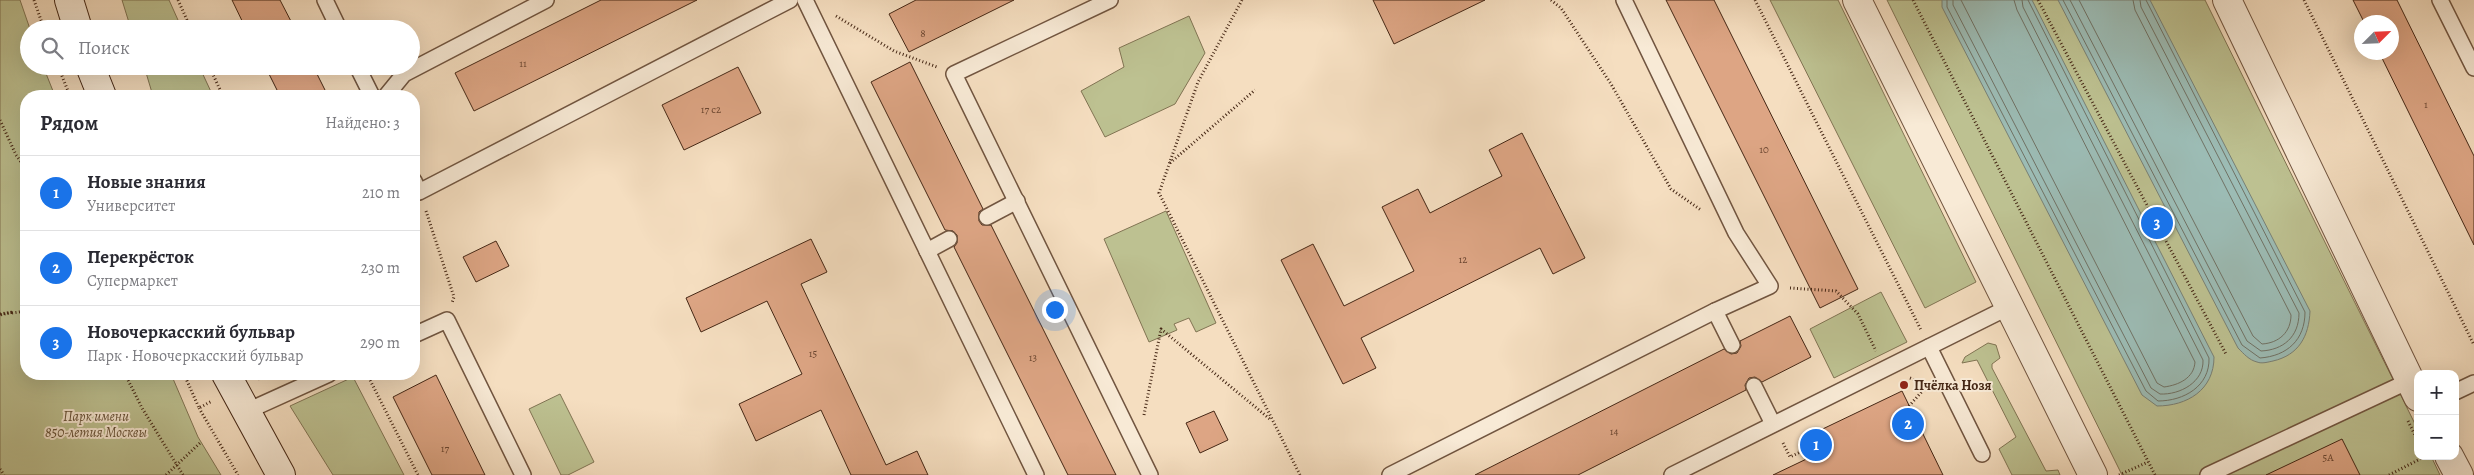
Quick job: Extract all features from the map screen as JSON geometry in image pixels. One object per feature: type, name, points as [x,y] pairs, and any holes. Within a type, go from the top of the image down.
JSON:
[{"type":"street","points":[[69,0],[75,20]]},
{"type":"street","points":[[1857,0],[2011,306],[2093,475]]},
{"type":"street","points":[[2227,0],[2414,389]]},
{"type":"street","points":[[94,75],[100,90]]},
{"type":"street","points":[[229,380],[281,475]]},
{"type":"street","points":[[2451,460],[2459,475]]},
{"type":"lane","points":[[325,0],[335,20]]},
{"type":"lane","points":[[420,66],[546,0]]},
{"type":"lane","points":[[420,184],[790,0]]},
{"type":"lane","points":[[805,0],[1036,475]]},
{"type":"lane","points":[[1110,0],[954,74],[1018,201],[1150,475]]},
{"type":"lane","points":[[1390,475],[1770,286],[1736,233],[1624,0]]},
{"type":"lane","points":[[2440,0],[2474,68]]},
{"type":"lane","points":[[362,75],[369,90]]},
{"type":"lane","points":[[391,90],[403,75]]},
{"type":"lane","points":[[987,218],[1018,201]]},
{"type":"lane","points":[[927,251],[949,238]]},
{"type":"lane","points":[[1674,475],[2011,306]]},
{"type":"lane","points":[[1715,312],[1732,345]]},
{"type":"lane","points":[[420,332],[447,320],[523,475]]},
{"type":"lane","points":[[1929,347],[1982,454]]},
{"type":"lane","points":[[245,412],[316,380]]},
{"type":"lane","points":[[2459,390],[2474,383]]},
{"type":"lane","points":[[1754,386],[1773,424]]},
{"type":"lane","points":[[2208,475],[2414,389]]},
{"type":"path","points":[[34,0],[41,20]]},
{"type":"path","points":[[178,0],[187,20]]},
{"type":"path","points":[[1242,0],[1198,82],[1159,192],[1300,475]]},
{"type":"path","points":[[1550,0],[1561,8],[1611,84],[1671,190],[1704,211]]},
{"type":"path","points":[[1755,0],[1929,347]]},
{"type":"path","points":[[1913,0],[2155,475]]},
{"type":"path","points":[[2038,0],[2226,354]]},
{"type":"path","points":[[2304,0],[2474,345]]},
{"type":"path","points":[[834,15],[894,51],[954,74]]},
{"type":"path","points":[[62,75],[68,90]]},
{"type":"path","points":[[213,75],[220,90]]},
{"type":"path","points":[[1169,164],[1255,90]]},
{"type":"path","points":[[0,120],[20,161]]},
{"type":"path","points":[[420,198],[454,298],[447,320]]},
{"type":"path","points":[[1770,286],[1836,291],[1858,314],[1885,368]]},
{"type":"path","points":[[0,315],[20,312]]},
{"type":"path","points":[[1137,448],[1161,329],[1273,422]]},
{"type":"path","points":[[128,380],[142,408],[182,475]]},
{"type":"path","points":[[370,380],[418,475]]},
{"type":"path","points":[[199,408],[238,475]]},
{"type":"path","points":[[1773,424],[1790,457],[1813,446]]},
{"type":"path","points":[[166,475],[201,442]]},
{"type":"path","points":[[2389,475],[2420,460]]},
{"type":"path","points":[[2119,475],[2148,462]]},
{"type":"path","points":[[0,469],[4,475]]},
{"type":"green space","name":"Парк имени 850-летия Москвы","points":[[0,0],[20,0],[27,20],[20,20],[20,75],[47,75],[53,90],[20,90],[20,380],[174,380],[198,437],[221,475],[0,475]]},
{"type":"green space","points":[[122,0],[169,0],[178,20],[128,20]]},
{"type":"green space","points":[[1770,0],[1838,0],[1976,282],[1925,308]]},
{"type":"green space","points":[[1887,0],[2205,0],[2414,422],[2414,460],[2433,460],[2440,475],[2122,475]]},
{"type":"green space","points":[[1189,16],[1205,53],[1175,104],[1105,137],[1081,91],[1124,67],[1119,48]]},
{"type":"green space","points":[[147,75],[203,75],[210,90],[151,90]]},
{"type":"green space","points":[[1166,211],[1216,323],[1196,332],[1189,318],[1174,324],[1177,330],[1149,342],[1104,239]]},
{"type":"green space","points":[[1881,292],[1907,342],[1834,378],[1810,329]]},
{"type":"green space","points":[[1988,343],[1996,345],[2000,358],[1992,364],[1992,368],[2046,471],[2058,470],[2060,475],[2012,475],[1999,449],[2016,437],[1977,360],[1962,363],[1965,357]]},
{"type":"green space","points":[[346,380],[355,380],[404,475],[333,475],[290,406]]},
{"type":"green space","points":[[560,394],[594,462],[568,475],[561,475],[529,409]]},
{"type":"water","points":[[1942,0],[2032,0],[2214,357],[2213,369],[2209,379],[2197,394],[2179,403],[2157,406],[2142,395],[1942,7]]},
{"type":"water","points":[[2058,0],[2150,0],[2310,311],[2305,336],[2290,354],[2273,361],[2261,363],[2249,358],[2238,348]]},
{"type":"building","points":[[232,0],[280,0],[290,20],[242,20]]},
{"type":"building","points":[[601,0],[697,0],[474,111],[455,73]]},
{"type":"building","points":[[916,0],[1014,0],[909,52],[889,14]]},
{"type":"building","points":[[1373,0],[1485,0],[1394,44]]},
{"type":"building","points":[[1666,0],[1714,0],[1858,289],[1820,308]]},
{"type":"building","points":[[2353,0],[2397,0],[2474,156],[2474,245],[2383,60],[2399,60],[2399,15],[2360,15]]},
{"type":"building","points":[[910,62],[983,209],[979,212],[979,221],[982,225],[991,225],[1116,475],[1068,475],[954,247],[957,243],[957,235],[953,231],[945,230],[871,82]]},
{"type":"building","points":[[738,67],[761,113],[684,150],[662,105]]},
{"type":"building","points":[[270,75],[318,75],[325,90],[277,90]]},
{"type":"building","points":[[1522,133],[1585,258],[1553,274],[1540,248],[1361,338],[1376,368],[1343,384],[1281,260],[1313,244],[1344,306],[1414,271],[1382,207],[1418,189],[1430,213],[1502,176],[1489,150]]},
{"type":"building","points":[[811,239],[827,272],[801,284],[886,465],[917,451],[928,475],[851,475],[821,410],[756,441],[739,404],[802,374],[767,301],[701,332],[686,298]]},
{"type":"building","points":[[496,241],[509,266],[476,282],[463,257]]},
{"type":"building","points":[[1790,316],[1811,357],[1762,382],[1755,377],[1749,378],[1745,385],[1746,390],[1578,475],[1475,475],[1724,349],[1731,354],[1737,353],[1741,346],[1740,341]]},
{"type":"building","points":[[436,375],[485,475],[432,475],[393,397]]},
{"type":"building","points":[[1902,391],[1943,475],[1773,475],[1817,454],[1808,436]]},
{"type":"building","points":[[1214,411],[1228,440],[1200,453],[1186,423]]},
{"type":"building","points":[[2342,439],[2360,475],[2266,475]]},
{"type":"place","name":"Новочеркасский бульвар","points":[[2157,223]]},
{"type":"place","name":"Пчёлка Нозя","points":[[1904,385]]},
{"type":"place","name":"Перекрёсток","points":[[1908,424]]},
{"type":"place","name":"Новые знания","points":[[1816,445]]}]
